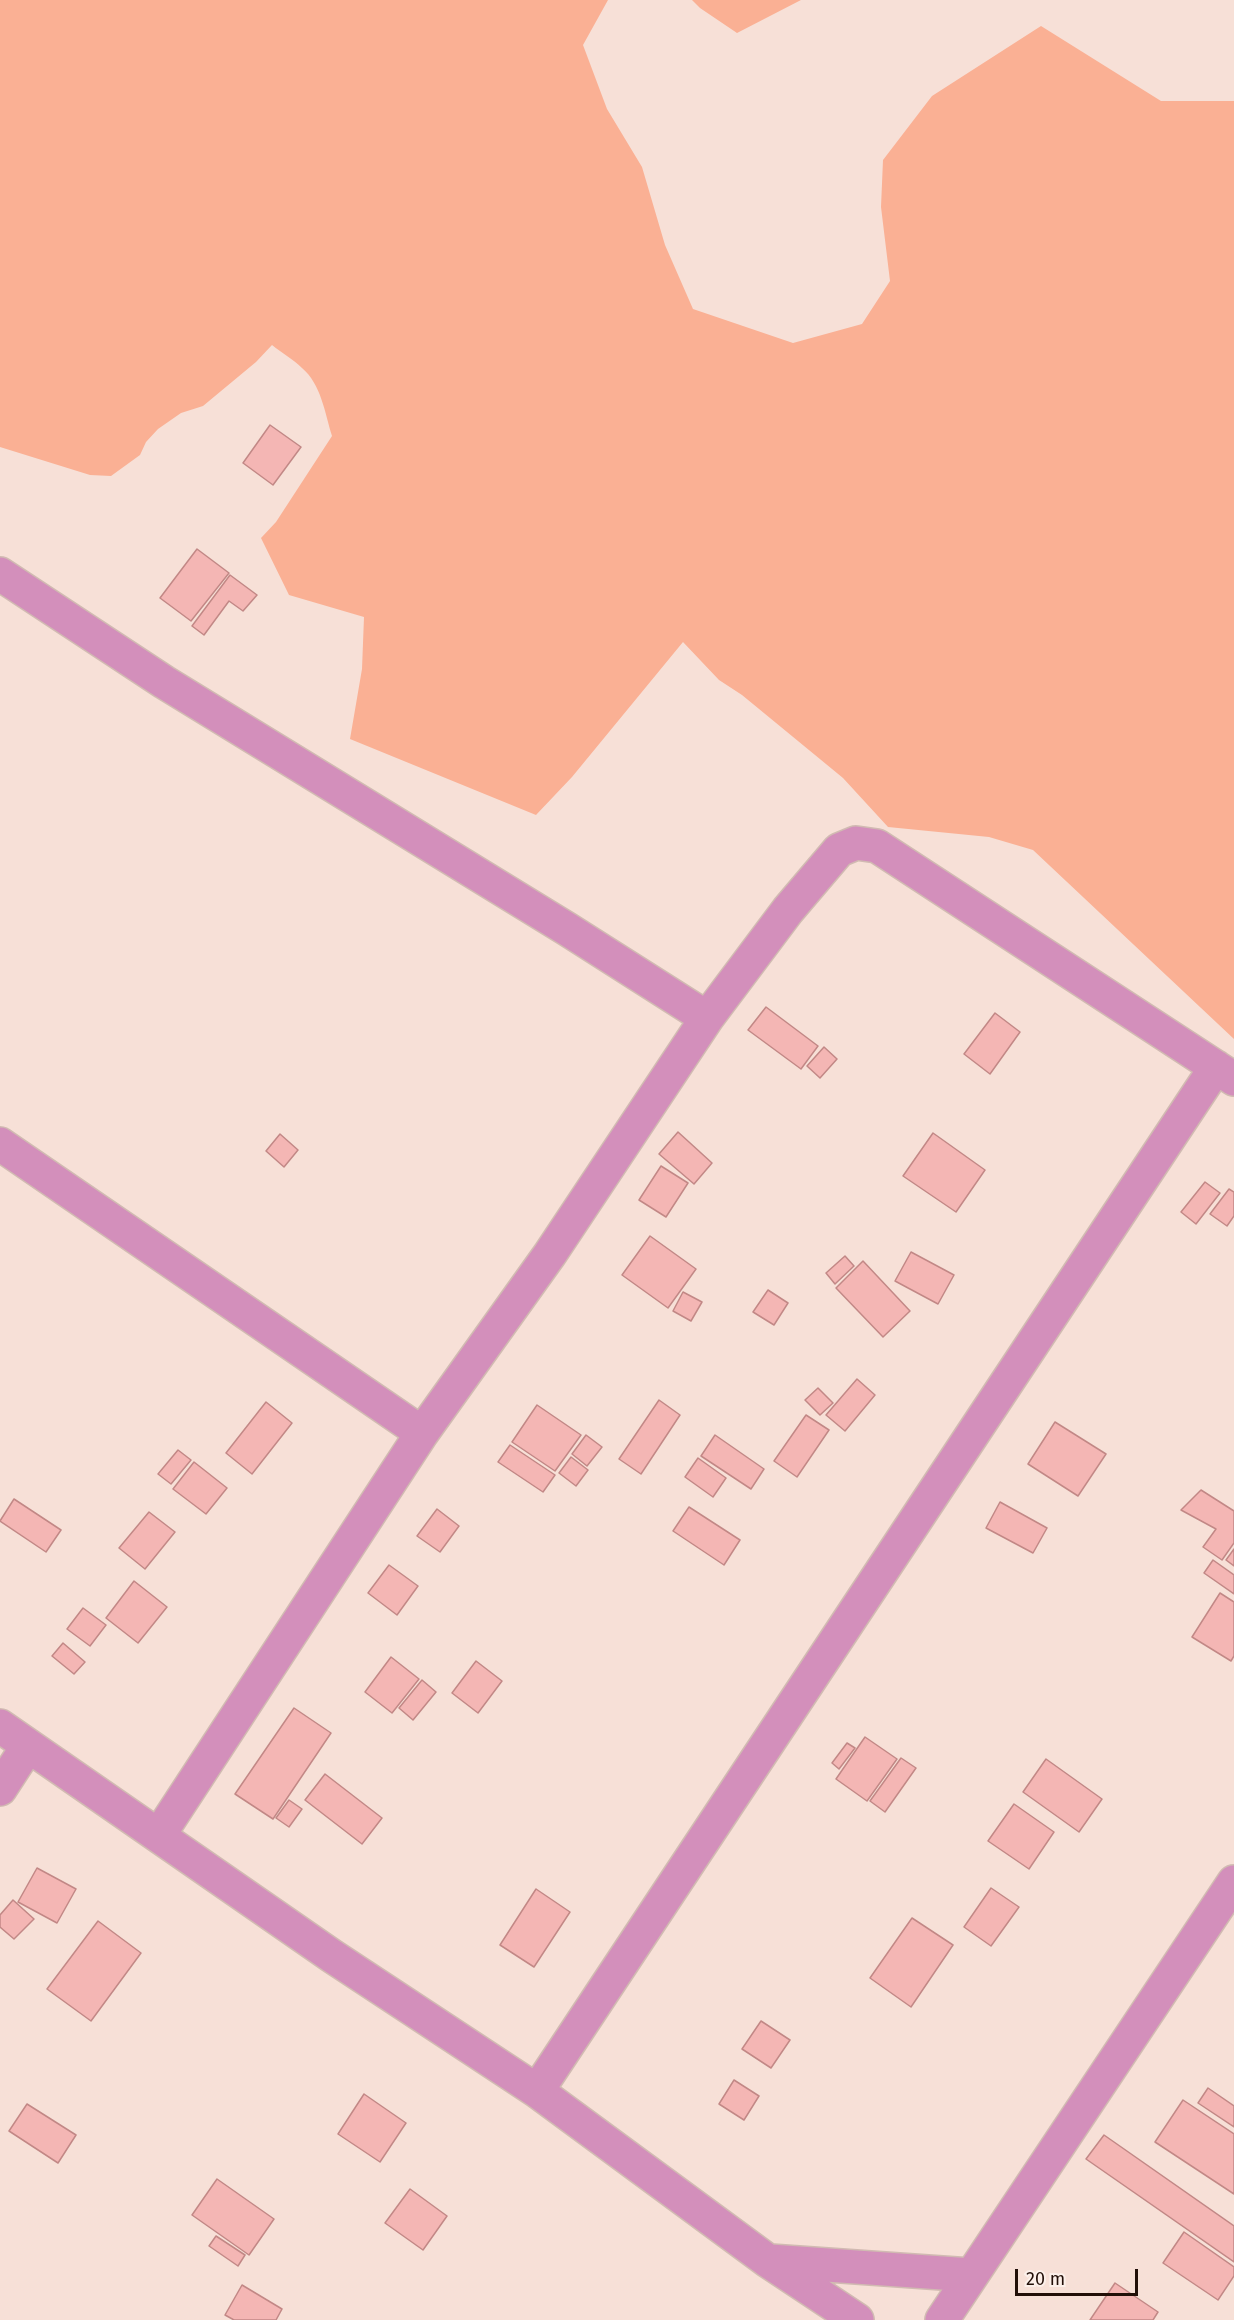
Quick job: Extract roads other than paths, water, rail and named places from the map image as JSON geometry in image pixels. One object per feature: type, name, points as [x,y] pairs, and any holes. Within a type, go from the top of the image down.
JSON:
[{"type":"street","points":[[0,574],[164,682],[567,929],[707,1018]]},
{"type":"street","points":[[159,1835],[422,1433],[550,1254],[707,1018],[788,910],[839,850],[856,843],[877,846],[1225,1072],[537,2091]]},
{"type":"street","points":[[0,1144],[422,1433]]},
{"type":"street","points":[[0,1726],[332,1956],[537,2091],[768,2261],[857,2320]]},
{"type":"street","points":[[0,1789],[28,1746]]},
{"type":"street","points":[[942,2320],[1234,1882]]},
{"type":"street","points":[[768,2261],[971,2275]]}]
